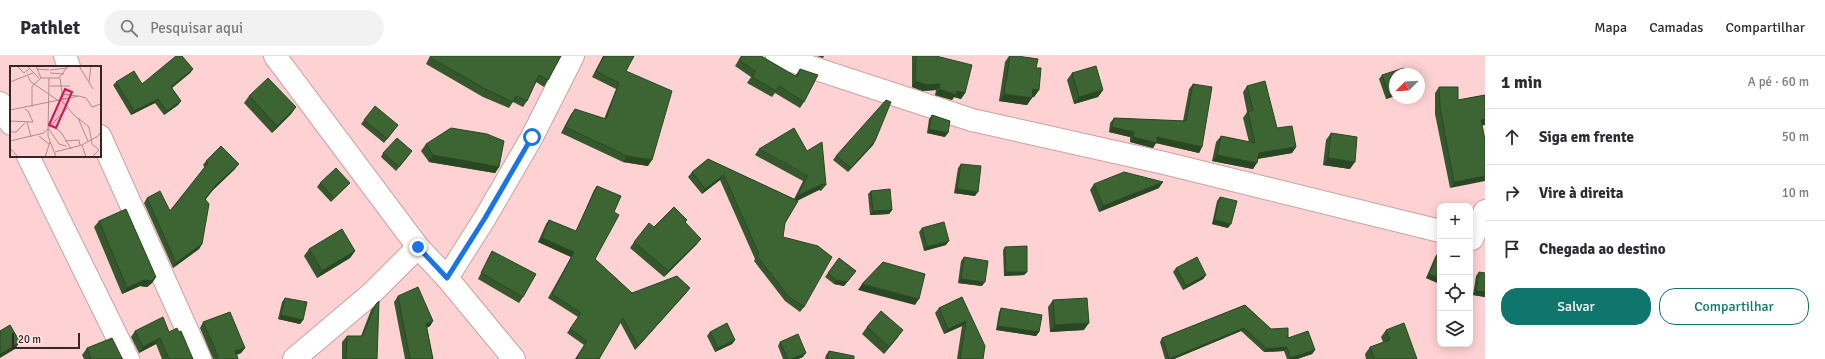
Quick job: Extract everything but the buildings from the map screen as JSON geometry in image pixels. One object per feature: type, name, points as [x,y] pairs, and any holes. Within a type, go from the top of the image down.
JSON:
[{"type":"street","points":[[65,56],[70,66]]},
{"type":"street","points":[[275,56],[418,247],[447,278],[514,359]]},
{"type":"street","points":[[447,278],[485,218],[532,137],[573,56]]},
{"type":"street","points":[[777,56],[972,120],[1172,165],[1437,230]]},
{"type":"street","points":[[0,103],[10,122]]},
{"type":"street","points":[[101,138],[200,359]]},
{"type":"street","points":[[28,157],[128,359]]},
{"type":"street","points":[[1476,241],[1485,211]]},
{"type":"street","points":[[294,359],[371,294],[418,247]]},
{"type":"route","points":[[418,247],[447,278],[485,218],[532,137]]}]
